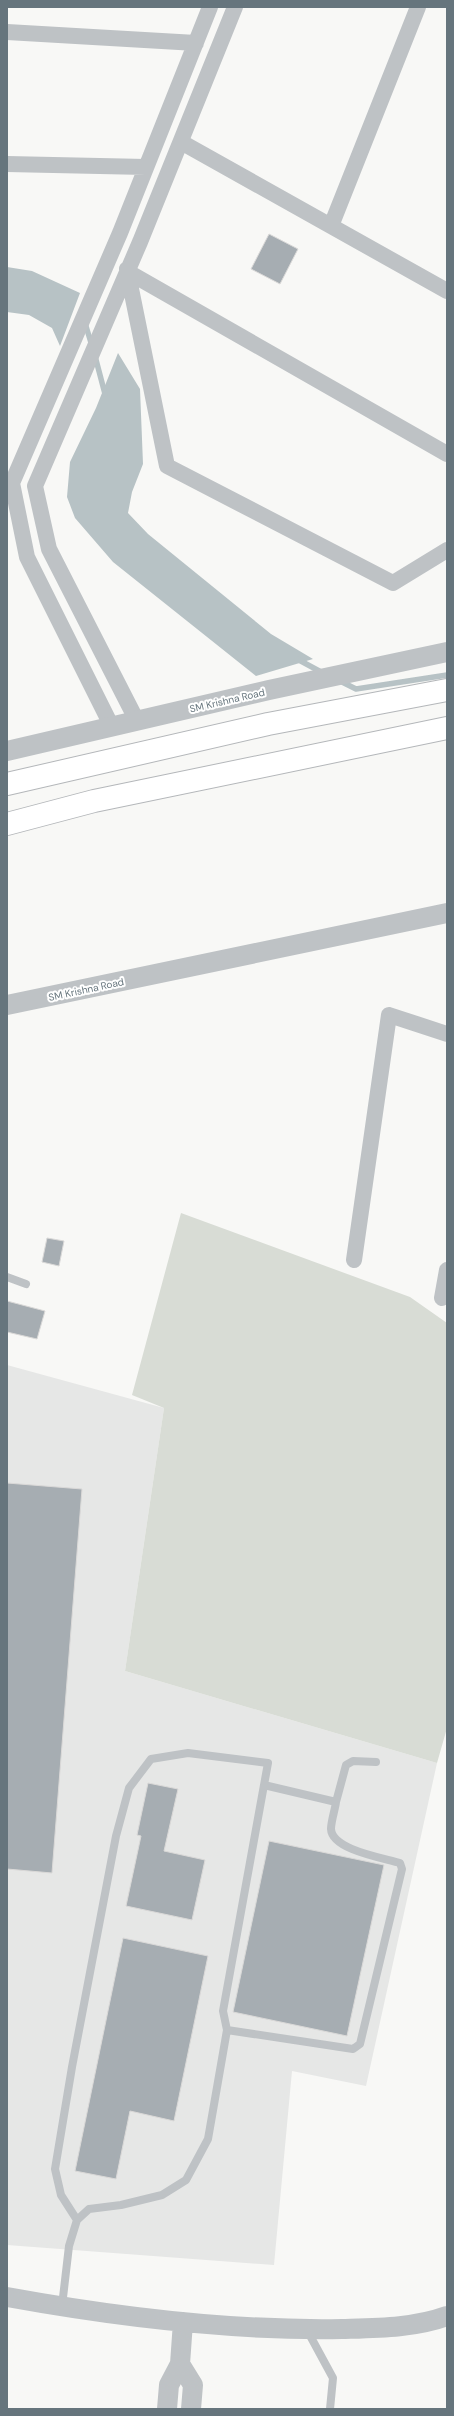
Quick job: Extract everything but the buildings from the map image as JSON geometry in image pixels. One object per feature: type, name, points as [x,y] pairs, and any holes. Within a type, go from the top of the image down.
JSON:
[{"type":"highway","points":[[7,784],[268,724],[447,690]]},
{"type":"highway","points":[[7,824],[94,801],[447,728]]},
{"type":"street","points":[[112,727],[27,557],[10,483],[120,233],[210,7]]},
{"type":"street","points":[[137,721],[49,549],[35,486],[128,272],[234,7]]},
{"type":"street","points":[[331,226],[418,7]]},
{"type":"street","points":[[7,32],[196,43]]},
{"type":"street","points":[[181,142],[447,291]]},
{"type":"street","points":[[7,164],[146,167]]},
{"type":"street","points":[[120,233],[167,466],[393,583],[447,550]]},
{"type":"street","points":[[128,272],[447,454]]},
{"type":"street","name":"SM Krishna Road","points":[[7,752],[320,679],[447,652]]},
{"type":"street","name":"SM Krishna Road","points":[[7,1005],[447,913]]},
{"type":"street","points":[[354,1260],[389,1015],[447,1034]]},
{"type":"street","points":[[442,1298],[447,1270]]},
{"type":"street","points":[[7,2297],[94,2313],[183,2322],[307,2330],[384,2328],[413,2324],[447,2316]]},
{"type":"street","points":[[167,2409],[169,2385],[180,2364],[183,2322]]},
{"type":"street","points":[[180,2364],[193,2385],[191,2409]]},
{"type":"lane","points":[[7,1277],[26,1284]]},
{"type":"lane","points":[[62,2307],[69,2246],[76,2220],[89,2209],[121,2205],[162,2195],[186,2180],[208,2139],[227,2030],[223,2011],[268,1763],[188,1753],[151,1759],[129,1788],[116,1836],[72,2068],[55,2169],[61,2195],[76,2220]]},
{"type":"lane","points":[[227,2030],[353,2048],[360,2044],[402,1869],[400,1863],[352,1849],[337,1841],[331,1830],[336,1802],[346,1765],[353,1761],[376,1762]]},
{"type":"lane","points":[[264,1785],[336,1802]]},
{"type":"lane","points":[[307,2330],[333,2378],[330,2409]]},
{"type":"shaded area","points":[[7,267],[32,271],[80,293],[60,346],[52,328],[29,315],[7,312]]},
{"type":"shaded area","points":[[118,353],[140,389],[143,464],[132,492],[128,513],[148,534],[271,634],[313,659],[256,676],[113,562],[75,518],[67,497],[70,462],[96,408]]},
{"type":"shaded area","points":[[181,1213],[410,1297],[447,1323],[447,1728],[437,1763],[125,1671],[164,1408],[132,1395]]},
{"type":"shaded area","points":[[7,1365],[164,1408],[125,1671],[437,1763],[366,2086],[292,2071],[274,2265],[7,2245]]},
{"type":"waterway","points":[[85,323],[92,346]]},
{"type":"waterway","points":[[95,356],[105,394]]},
{"type":"waterway","points":[[297,659],[323,673]]},
{"type":"waterway","points":[[340,681],[356,689],[447,675]]}]
